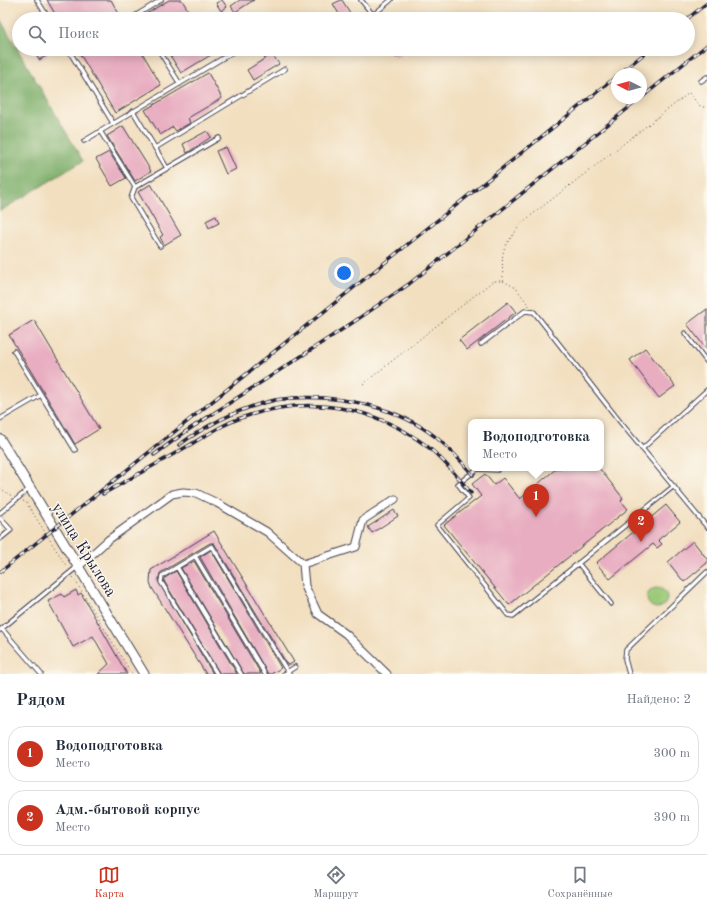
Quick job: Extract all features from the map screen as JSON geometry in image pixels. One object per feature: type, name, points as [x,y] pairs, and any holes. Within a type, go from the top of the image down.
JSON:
[{"type":"street","name":"улица Крылова","points":[[0,439],[144,674]]},
{"type":"street","points":[[78,567],[108,540],[172,494],[183,492],[196,494],[216,503],[267,532],[303,564],[306,586],[318,614],[346,634],[387,674]]},
{"type":"street","points":[[303,564],[356,547],[363,520],[395,499]]},
{"type":"lane","points":[[38,0],[45,12]]},
{"type":"lane","points":[[141,12],[161,0]]},
{"type":"lane","points":[[361,0],[371,12]]},
{"type":"lane","points":[[377,12],[391,0]]},
{"type":"lane","points":[[72,56],[113,123]]},
{"type":"lane","points":[[162,56],[180,84]]},
{"type":"lane","points":[[84,141],[226,56]]},
{"type":"lane","points":[[155,148],[285,69]]},
{"type":"lane","points":[[701,82],[707,77]]},
{"type":"lane","points":[[133,111],[167,168]]},
{"type":"lane","points":[[100,131],[135,186]]},
{"type":"lane","points":[[160,246],[131,198],[135,186],[219,138]]},
{"type":"lane","points":[[481,344],[525,311],[534,312],[642,449],[707,527]]},
{"type":"lane","points":[[685,333],[707,362]]},
{"type":"lane","points":[[14,351],[75,450]]},
{"type":"lane","points":[[642,449],[707,390]]},
{"type":"lane","points":[[0,419],[41,395]]},
{"type":"lane","points":[[474,471],[458,484],[469,498],[437,525],[508,615],[513,616],[674,486]]},
{"type":"lane","points":[[0,513],[30,489]]},
{"type":"lane","points":[[0,518],[11,530],[0,539]]},
{"type":"lane","points":[[218,674],[161,582],[162,576],[212,546],[287,673],[295,667]]},
{"type":"lane","points":[[195,556],[265,674]]},
{"type":"lane","points":[[578,563],[611,604]]},
{"type":"lane","points":[[41,674],[1,629],[78,567]]},
{"type":"lane","points":[[177,567],[241,674]]},
{"type":"lane","points":[[629,674],[625,659],[626,650],[707,572]]},
{"type":"path","points":[[503,281],[502,255],[507,243],[513,237],[520,224],[689,93],[700,106],[707,108]]},
{"type":"path","points":[[363,384],[493,282],[503,281],[516,288],[534,312]]},
{"type":"path","points":[[0,488],[17,500],[26,502],[132,674]]},
{"type":"green space","points":[[0,19],[12,40],[12,56],[22,56],[83,161],[0,211]]},
{"type":"green space","points":[[657,588],[664,591],[667,598],[664,605],[657,608],[650,605],[647,598],[650,591]]},
{"type":"building","points":[[47,0],[111,0],[118,12],[54,12]]},
{"type":"building","points":[[169,0],[182,0],[189,12],[149,12]]},
{"type":"building","points":[[222,0],[227,7],[221,11],[216,3]]},
{"type":"building","points":[[240,0],[254,0],[235,12],[231,6]]},
{"type":"building","points":[[342,0],[350,12],[338,12],[333,4]]},
{"type":"building","points":[[37,56],[46,56],[39,60]]},
{"type":"building","points":[[81,56],[144,56],[161,85],[115,113]]},
{"type":"building","points":[[170,56],[209,56],[181,73]]},
{"type":"building","points":[[269,56],[273,56],[279,64],[253,80],[247,70]]},
{"type":"building","points":[[208,73],[222,98],[188,118],[190,123],[176,131],[173,127],[160,135],[145,110]]},
{"type":"building","points":[[123,126],[151,171],[135,181],[107,136]]},
{"type":"building","points":[[207,131],[211,137],[187,153],[183,144]]},
{"type":"building","points":[[226,147],[236,169],[226,174],[216,151]]},
{"type":"building","points":[[109,152],[126,178],[112,186],[96,159]]},
{"type":"building","points":[[151,184],[181,235],[164,245],[160,237],[163,235],[138,192]]},
{"type":"building","points":[[216,216],[219,223],[209,228],[206,221]]},
{"type":"building","points":[[508,302],[516,312],[467,350],[459,340]]},
{"type":"building","points":[[707,309],[707,350],[687,324]]},
{"type":"building","points":[[34,320],[99,429],[75,444],[9,335]]},
{"type":"building","points":[[645,348],[675,386],[659,398],[630,360]]},
{"type":"building","points":[[553,471],[601,471],[623,498],[621,501],[628,509],[509,605],[444,525],[481,496],[472,484],[485,474],[494,485],[503,478],[520,499]]},
{"type":"building","points":[[666,505],[680,522],[658,540],[662,544],[657,548],[653,544],[610,579],[596,563]]},
{"type":"building","points":[[394,510],[398,516],[372,533],[368,527]]},
{"type":"building","points":[[214,531],[294,662],[289,665],[214,543],[210,543],[160,573],[158,581],[213,674],[206,674],[152,588],[150,582],[151,570]]},
{"type":"building","points":[[693,541],[707,559],[707,563],[684,582],[668,562]]},
{"type":"building","points":[[211,550],[281,668],[271,674],[268,674],[200,557]]},
{"type":"building","points":[[194,561],[261,674],[244,674],[181,568]]},
{"type":"building","points":[[176,571],[237,674],[220,674],[164,581],[165,578]]},
{"type":"building","points":[[76,590],[78,595],[81,593],[127,674],[98,674],[109,664],[93,636],[73,647],[48,601],[62,594],[64,597]]},
{"type":"railway","points":[[695,13],[707,3]]},
{"type":"railway","points":[[695,55],[707,45]]},
{"type":"railway","points":[[626,68],[641,56]]},
{"type":"railway","points":[[154,455],[185,432],[409,284],[693,56]]},
{"type":"railway","points":[[0,572],[611,81]]},
{"type":"railway","points":[[179,445],[201,430],[237,412],[262,403],[293,398],[331,399],[369,405],[405,418],[422,427],[437,438],[468,469]]},
{"type":"railway","points":[[103,494],[232,422],[247,416],[295,406],[341,408],[386,422],[407,433],[440,457],[471,493]]},
{"type":"railway","points":[[469,471],[473,475]]},
{"type":"place","name":"Водоподготовка","points":[[536,517]]},
{"type":"place","name":"Адм.-бытовой корпус","points":[[641,542]]}]
